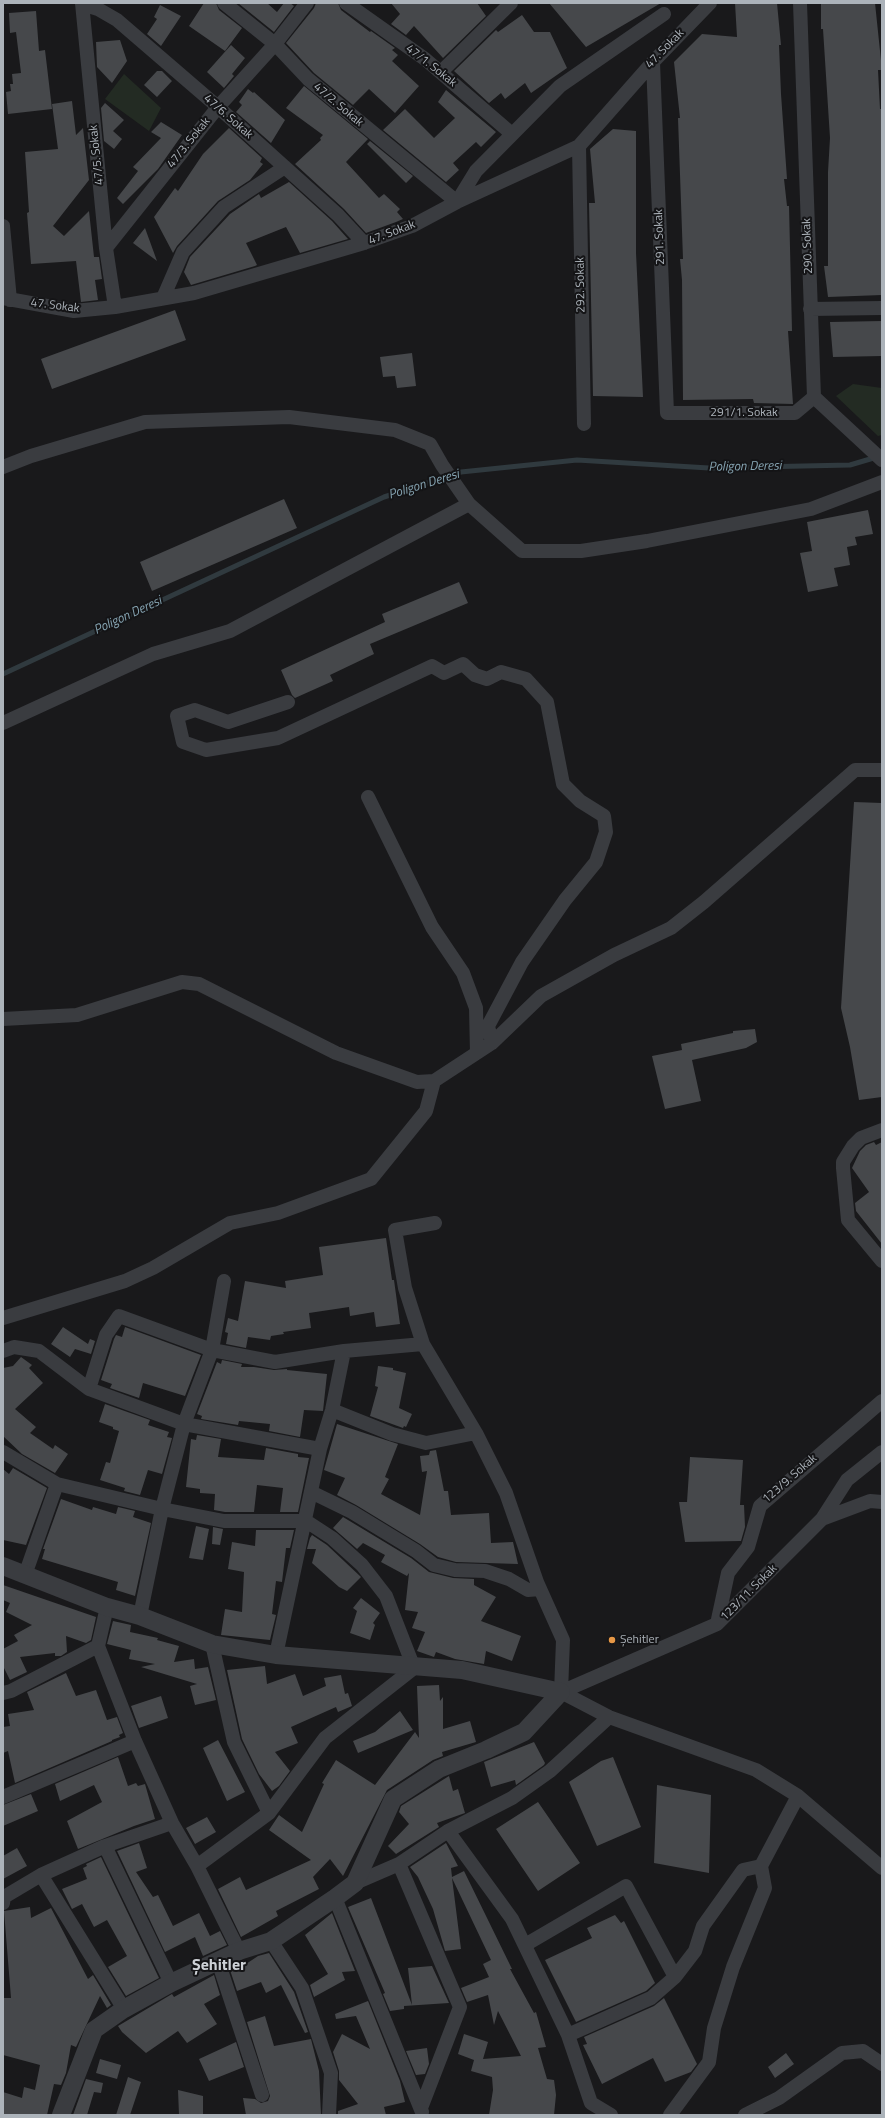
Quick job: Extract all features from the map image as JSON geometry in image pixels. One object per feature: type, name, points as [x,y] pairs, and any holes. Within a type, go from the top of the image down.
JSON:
[{"type":"street","name":"47/6. Sokak","points":[[82,3],[98,9],[117,20],[218,107],[338,215],[364,244]]},
{"type":"street","name":"47/5. Sokak","points":[[82,3],[106,248],[115,307]]},
{"type":"street","name":"47/2. Sokak","points":[[224,3],[275,44],[308,79],[457,202]]},
{"type":"street","name":"47/3. Sokak","points":[[106,248],[218,107],[275,44],[307,3]]},
{"type":"street","name":"47/1. Sokak","points":[[346,3],[441,72],[512,134]]},
{"type":"street","name":"47. Sokak","points":[[7,299],[74,311],[115,307],[194,292],[364,244],[412,226],[457,202],[579,146],[652,62],[710,3]]},
{"type":"street","name":"290. Sokak","points":[[800,3],[814,397]]},
{"type":"street","points":[[441,72],[506,5]]},
{"type":"street","points":[[457,202],[476,171],[560,86],[664,14]]},
{"type":"street","name":"291. Sokak","points":[[652,62],[667,413]]},
{"type":"street","name":"292. Sokak","points":[[579,146],[584,424]]},
{"type":"street","points":[[163,298],[183,252],[224,207],[285,167]]},
{"type":"street","points":[[3,226],[7,299]]},
{"type":"street","points":[[810,309],[882,308]]},
{"type":"street","points":[[814,397],[858,436],[882,460]]},
{"type":"street","name":"291/1. Sokak","points":[[667,413],[795,413],[814,397]]},
{"type":"street","points":[[3,467],[31,456],[145,422],[289,417],[395,430],[430,444],[442,465],[469,504],[522,551],[581,551],[647,541],[811,509],[882,482]]},
{"type":"street","points":[[3,723],[153,654],[230,631],[469,504]]},
{"type":"street","points":[[288,702],[228,722],[195,710],[177,716],[183,742],[206,750],[278,738],[432,666],[444,673],[463,664],[475,675],[487,679],[501,672],[526,679],[547,702],[563,784],[580,801],[604,816],[606,832],[596,862],[566,900],[522,962],[488,1026],[492,1044]]},
{"type":"street","points":[[3,1019],[77,1015],[182,982],[199,984],[336,1053],[417,1082],[434,1081],[492,1044],[542,996],[614,955],[671,928],[704,902],[855,770],[882,770]]},
{"type":"street","points":[[368,797],[432,927],[463,973],[476,1008],[477,1053]]},
{"type":"street","points":[[3,1318],[125,1281],[153,1268],[230,1223],[278,1213],[371,1179],[426,1111],[434,1081]]},
{"type":"street","points":[[882,1130],[861,1138],[853,1146],[843,1162],[848,1220],[882,1261]]},
{"type":"street","points":[[355,1882],[393,1799],[439,1769],[486,1750],[524,1732],[561,1692],[563,1640],[540,1589],[506,1493],[476,1433],[423,1344],[405,1288],[395,1230],[435,1223]]},
{"type":"street","points":[[140,1616],[162,1509],[184,1424],[212,1350],[224,1280]]},
{"type":"street","points":[[88,1389],[106,1335],[119,1316],[212,1350],[275,1362],[344,1351],[423,1344]]},
{"type":"street","points":[[3,1351],[14,1348],[39,1351],[88,1389],[184,1424],[320,1449]]},
{"type":"street","points":[[276,1655],[306,1521],[320,1449],[332,1410],[344,1351]]},
{"type":"street","name":"123/9. Sokak","points":[[717,1624],[728,1573],[748,1547],[760,1506],[882,1401]]},
{"type":"street","points":[[332,1410],[392,1434],[426,1443],[476,1433]]},
{"type":"street","points":[[3,1452],[57,1484],[162,1509],[224,1521],[306,1521],[332,1538],[362,1565],[386,1596],[414,1668]]},
{"type":"street","points":[[822,1519],[847,1480],[882,1452]]},
{"type":"street","points":[[25,1575],[57,1484]]},
{"type":"street","points":[[312,1492],[352,1512],[416,1551],[434,1565],[455,1570],[485,1571],[509,1579],[528,1590],[540,1589]]},
{"type":"street","name":"123/11. Sokak","points":[[561,1692],[717,1624],[822,1519],[870,1501],[882,1502]]},
{"type":"street","points":[[3,1566],[107,1607],[140,1616],[212,1644],[276,1655],[414,1668],[462,1670],[561,1692],[609,1717],[756,1770],[798,1796],[882,1868]]},
{"type":"street","points":[[107,1607],[98,1646],[135,1741],[172,1823],[197,1866],[239,1951]]},
{"type":"street","points":[[212,1644],[234,1742],[268,1813]]},
{"type":"street","points":[[3,1693],[11,1691],[98,1646]]},
{"type":"street","points":[[197,1866],[268,1813],[325,1738],[414,1668]]},
{"type":"street","points":[[61,2115],[94,2030],[124,2008],[239,1951],[271,1941],[335,1898],[355,1882],[400,1864],[448,1831],[512,1798],[550,1771],[609,1717]]},
{"type":"street","points":[[3,1796],[135,1741]]},
{"type":"street","points":[[670,2115],[709,2062],[714,2028],[733,1966],[766,1888],[761,1866],[798,1796]]},
{"type":"street","points":[[3,1903],[4,1897],[41,1875],[105,1846],[172,1823]]},
{"type":"street","points":[[448,1831],[512,1919],[568,2035],[591,2103],[611,2115]]},
{"type":"street","points":[[105,1846],[171,1984]]},
{"type":"street","points":[[400,1864],[460,2007],[422,2111]]},
{"type":"street","points":[[568,2035],[651,1998],[675,1977],[695,1951],[704,1926],[743,1870],[761,1866]]},
{"type":"street","points":[[41,1875],[124,2008]]},
{"type":"street","points":[[525,1945],[626,1886],[675,1977]]},
{"type":"street","points":[[335,1898],[422,2111]]},
{"type":"street","points":[[271,1941],[302,1988],[331,2072],[329,2115]]},
{"type":"street","points":[[218,1961],[262,2095]]},
{"type":"street","points":[[745,2115],[779,2098],[842,2053],[863,2051],[882,2064]]},
{"type":"shaded area","points":[[124,74],[161,108],[149,131],[105,99]]},
{"type":"shaded area","points":[[853,384],[882,388],[882,435],[878,436],[836,396]]},
{"type":"building","points":[[204,3],[216,3],[219,10],[242,28],[225,51],[189,26]]},
{"type":"building","points":[[238,3],[267,3],[277,12],[284,3],[290,3],[294,6],[274,32]]},
{"type":"building","points":[[316,3],[338,3],[341,10],[370,32],[371,31],[395,48],[392,50],[398,55],[392,61],[419,86],[395,113],[369,89],[353,105],[314,73],[286,43],[314,8]]},
{"type":"building","points":[[391,3],[477,3],[486,16],[443,58],[414,26],[406,35],[391,24],[400,14]]},
{"type":"building","points":[[549,3],[661,3],[586,47]]},
{"type":"building","points":[[735,3],[777,3],[781,45],[779,45],[781,94],[787,179],[784,179],[787,206],[789,206],[792,331],[788,331],[793,404],[754,403],[753,399],[683,400],[682,280],[680,259],[683,259],[678,118],[680,118],[674,62],[702,34],[737,37]]},
{"type":"building","points":[[821,3],[875,3],[882,70],[878,70],[880,109],[882,109],[882,295],[828,297],[824,266],[828,266],[828,172],[830,138],[823,29],[821,29]]},
{"type":"building","points":[[160,5],[181,16],[161,46],[147,34],[157,19],[154,17]]},
{"type":"building","points":[[36,11],[39,51],[45,50],[52,109],[8,114],[6,92],[11,91],[10,84],[13,84],[12,74],[21,73],[16,32],[10,33],[9,13]]},
{"type":"building","points":[[522,15],[534,32],[550,32],[567,68],[531,93],[525,83],[505,99],[501,93],[489,103],[454,71],[496,30],[498,32]]},
{"type":"building","points":[[120,40],[127,61],[112,83],[97,67],[96,42]]},
{"type":"building","points":[[231,45],[245,58],[232,74],[234,76],[224,88],[207,72]]},
{"type":"building","points":[[157,71],[162,71],[172,81],[157,97],[144,85]]},
{"type":"building","points":[[304,86],[368,139],[346,162],[379,198],[384,194],[400,209],[397,212],[403,219],[366,233],[344,209],[295,164],[321,140],[320,138],[323,135],[286,108]]},
{"type":"building","points":[[248,89],[253,93],[254,92],[285,120],[271,143],[236,112],[242,105],[239,102]]},
{"type":"building","points":[[446,90],[496,132],[481,147],[476,142],[453,163],[459,170],[446,182],[383,130],[405,109],[434,138],[455,118],[438,102]]},
{"type":"building","points":[[72,101],[76,135],[83,128],[89,180],[53,226],[64,236],[89,211],[94,257],[99,257],[102,279],[95,280],[98,300],[81,302],[76,261],[31,264],[27,213],[29,212],[25,152],[58,149],[52,104]]},
{"type":"building","points":[[105,103],[124,120],[113,131],[122,139],[114,149],[104,141],[101,108]]},
{"type":"building","points":[[161,122],[182,135],[158,169],[123,204],[117,198],[138,171],[133,167],[161,138],[151,132]]},
{"type":"building","points":[[229,128],[262,158],[260,162],[263,164],[250,180],[218,201],[177,246],[173,253],[154,217],[175,188],[178,191],[203,154]]},
{"type":"building","points":[[613,129],[636,131],[636,253],[643,397],[593,396],[589,203],[595,203],[590,149]]},
{"type":"building","points":[[370,141],[413,176],[406,183],[367,144]]},
{"type":"building","points":[[289,182],[332,221],[348,239],[300,253],[286,227],[246,243],[257,265],[191,285],[184,272],[190,257],[230,214],[259,194],[261,198]]},
{"type":"building","points":[[145,228],[157,261],[133,243]]},
{"type":"building","points":[[175,310],[186,340],[52,389],[41,359]]},
{"type":"building","points":[[882,321],[882,356],[833,357],[830,322]]},
{"type":"building","points":[[412,353],[416,386],[397,388],[395,376],[383,377],[380,357]]},
{"type":"building","points":[[284,499],[297,528],[152,591],[140,562]]},
{"type":"building","points":[[868,510],[873,534],[855,537],[857,545],[847,547],[850,565],[834,568],[838,586],[808,592],[800,553],[812,551],[807,522]]},
{"type":"building","points":[[459,582],[468,603],[370,644],[374,654],[330,675],[333,681],[295,698],[292,695],[281,670],[385,622],[382,614]]},
{"type":"building","points":[[854,802],[882,803],[882,1097],[859,1100],[850,1047],[841,1008]]},
{"type":"building","points":[[755,1029],[757,1042],[746,1048],[692,1060],[701,1101],[665,1109],[652,1056],[682,1050],[681,1044],[733,1033],[733,1031]]},
{"type":"building","points":[[874,1142],[876,1145],[882,1142],[882,1244],[856,1211],[855,1203],[869,1192],[852,1168],[860,1151],[866,1145]]},
{"type":"building","points":[[386,1238],[400,1324],[376,1327],[374,1312],[350,1316],[349,1307],[309,1313],[311,1328],[283,1332],[284,1334],[271,1336],[270,1340],[248,1337],[246,1348],[226,1344],[228,1333],[225,1332],[228,1318],[238,1321],[245,1281],[286,1288],[285,1281],[323,1275],[319,1247]]},
{"type":"building","points":[[63,1327],[88,1344],[90,1339],[95,1341],[91,1354],[75,1349],[70,1357],[51,1344]]},
{"type":"building","points":[[125,1327],[201,1355],[185,1396],[143,1383],[139,1398],[110,1388],[112,1384],[101,1380],[114,1339],[116,1335],[122,1337]]},
{"type":"building","points":[[21,1357],[32,1365],[29,1368],[43,1383],[15,1409],[36,1427],[30,1433],[53,1449],[55,1445],[68,1454],[55,1473],[22,1454],[3,1436],[3,1368],[13,1366]]},
{"type":"building","points":[[222,1360],[242,1364],[241,1367],[274,1370],[287,1369],[327,1374],[323,1411],[304,1410],[300,1437],[269,1431],[270,1424],[239,1421],[238,1425],[201,1419],[202,1416],[197,1414],[217,1362],[221,1364]]},
{"type":"building","points":[[378,1366],[393,1368],[393,1370],[406,1373],[399,1408],[412,1414],[406,1427],[404,1426],[403,1428],[370,1416],[378,1387],[375,1386]]},
{"type":"building","points":[[105,1404],[150,1420],[148,1425],[169,1432],[167,1437],[172,1438],[162,1474],[148,1470],[140,1495],[124,1491],[125,1488],[100,1480],[106,1462],[110,1463],[119,1431],[99,1422]]},
{"type":"building","points":[[337,1424],[398,1444],[385,1477],[389,1479],[381,1494],[420,1515],[427,1471],[422,1472],[420,1456],[429,1455],[430,1451],[436,1450],[444,1491],[448,1491],[451,1515],[489,1513],[491,1543],[513,1542],[518,1564],[456,1562],[438,1557],[420,1544],[337,1495],[345,1478],[324,1470]]},
{"type":"building","points":[[197,1435],[221,1439],[218,1457],[264,1460],[266,1448],[298,1454],[298,1457],[309,1458],[298,1512],[280,1512],[283,1488],[257,1485],[254,1512],[225,1512],[214,1510],[215,1494],[200,1493],[200,1489],[186,1487],[191,1439],[196,1440]]},
{"type":"building","points":[[690,1457],[743,1460],[740,1505],[744,1505],[745,1527],[741,1541],[685,1542],[679,1502],[687,1502]]},
{"type":"building","points":[[13,1468],[47,1488],[26,1545],[3,1540],[3,1469],[9,1474]]},
{"type":"building","points":[[61,1499],[92,1510],[93,1507],[116,1514],[118,1507],[135,1511],[133,1517],[151,1523],[135,1596],[116,1590],[118,1582],[42,1559],[45,1549],[43,1549]]},
{"type":"building","points":[[343,1517],[411,1558],[429,1572],[453,1578],[474,1579],[474,1585],[496,1597],[481,1621],[521,1636],[512,1661],[486,1651],[484,1664],[455,1659],[436,1652],[434,1657],[417,1651],[425,1632],[412,1628],[418,1612],[405,1610],[409,1573],[407,1576],[381,1562],[385,1555],[363,1543],[357,1549],[333,1528]]},
{"type":"building","points":[[196,1526],[209,1529],[203,1560],[189,1558]]},
{"type":"building","points":[[213,1527],[223,1529],[220,1545],[212,1544]]},
{"type":"building","points":[[256,1530],[294,1530],[290,1548],[286,1548],[282,1582],[276,1581],[272,1614],[276,1615],[270,1640],[221,1635],[225,1609],[242,1612],[244,1572],[228,1569],[232,1542],[255,1546]]},
{"type":"building","points":[[312,1535],[327,1545],[361,1577],[347,1591],[339,1587],[312,1563],[316,1549],[307,1549]]},
{"type":"building","points":[[3,1585],[96,1617],[91,1640],[86,1643],[66,1636],[67,1652],[61,1656],[55,1656],[55,1653],[20,1657],[27,1672],[10,1680],[3,1666],[3,1649],[18,1641],[14,1635],[32,1625],[6,1612],[10,1603],[3,1600]]},
{"type":"building","points":[[361,1598],[380,1613],[373,1623],[375,1625],[370,1640],[350,1633],[357,1611],[353,1608]]},
{"type":"building","points":[[113,1621],[131,1625],[130,1632],[158,1638],[157,1640],[179,1646],[174,1662],[194,1659],[195,1669],[208,1667],[216,1700],[195,1705],[190,1686],[197,1684],[141,1667],[155,1664],[129,1659],[131,1650],[107,1644]]},
{"type":"building","points":[[265,1666],[267,1684],[295,1674],[303,1696],[326,1686],[324,1678],[341,1675],[345,1694],[348,1693],[352,1706],[338,1712],[336,1707],[291,1727],[298,1743],[275,1752],[290,1771],[279,1786],[272,1791],[259,1774],[242,1739],[227,1670]]},
{"type":"building","points":[[66,1673],[76,1696],[96,1690],[107,1720],[117,1717],[123,1733],[119,1735],[120,1737],[112,1741],[15,1783],[8,1751],[3,1753],[3,1727],[10,1726],[8,1714],[34,1710],[27,1692]]},
{"type":"building","points":[[439,1685],[440,1701],[443,1697],[443,1729],[470,1721],[476,1742],[442,1752],[443,1756],[433,1760],[387,1790],[343,1876],[330,1859],[313,1877],[319,1889],[276,1911],[278,1916],[241,1937],[218,1889],[240,1877],[246,1890],[311,1860],[269,1830],[279,1815],[302,1832],[324,1784],[322,1783],[336,1760],[375,1785],[415,1732],[419,1738],[417,1686]]},
{"type":"building","points":[[161,1696],[168,1718],[139,1728],[131,1706]]},
{"type":"building","points":[[400,1711],[413,1730],[358,1753],[353,1741],[375,1732]]},
{"type":"building","points":[[218,1740],[245,1792],[227,1801],[203,1748]]},
{"type":"building","points":[[534,1742],[545,1763],[544,1765],[516,1785],[515,1780],[491,1787],[484,1762]]},
{"type":"building","points":[[118,1757],[128,1786],[136,1783],[138,1786],[145,1784],[155,1819],[78,1849],[67,1821],[102,1802],[94,1785],[60,1801],[55,1784]]},
{"type":"building","points":[[613,1757],[641,1827],[597,1846],[569,1782],[601,1761]]},
{"type":"building","points":[[449,1776],[453,1791],[458,1789],[465,1813],[437,1823],[439,1827],[396,1854],[388,1846],[409,1824],[399,1812],[401,1806]]},
{"type":"building","points":[[657,1785],[711,1795],[709,1873],[654,1863]]},
{"type":"building","points":[[31,1794],[38,1811],[3,1826],[3,1805]]},
{"type":"building","points":[[538,1802],[580,1863],[538,1891],[496,1829]]},
{"type":"building","points":[[207,1817],[216,1832],[195,1844],[186,1828]]},
{"type":"building","points":[[139,1843],[147,1868],[136,1872],[153,1897],[158,1895],[173,1926],[199,1913],[210,1936],[220,1931],[227,1945],[203,1956],[195,1937],[165,1952],[117,1851]]},
{"type":"building","points":[[446,1843],[458,1866],[451,1868],[452,1877],[464,1871],[512,1969],[510,1969],[534,2013],[536,2012],[546,2047],[538,2048],[547,2079],[554,2080],[556,2095],[554,2115],[489,2115],[493,2090],[492,2077],[471,2071],[474,2060],[458,2054],[464,2034],[488,2042],[483,2059],[521,2056],[498,2011],[494,2025],[488,1995],[467,2002],[461,1988],[489,1977],[483,1964],[491,1960],[452,1878],[461,1949],[445,1951],[433,1909],[418,1877],[410,1867]]},
{"type":"building","points":[[17,1848],[27,1866],[3,1879],[3,1856]]},
{"type":"building","points":[[101,1857],[159,1978],[126,1996],[108,1967],[127,1956],[107,1920],[94,1927],[82,1904],[72,1909],[62,1889],[87,1879],[83,1868],[87,1866],[86,1864]]},
{"type":"building","points":[[371,1898],[412,2005],[408,1968],[432,1966],[449,2003],[404,2006],[404,2009],[390,2011],[383,1994],[385,1993],[348,1907]]},
{"type":"building","points":[[30,1907],[31,1918],[51,1908],[88,1979],[93,1975],[111,2005],[107,2008],[100,1996],[76,2047],[71,2045],[66,2073],[61,2085],[54,2084],[47,2115],[3,2115],[3,2092],[22,2098],[24,2087],[35,2090],[40,2065],[3,2055],[3,1998],[11,1998],[4,1911]]},
{"type":"building","points":[[332,1913],[355,1971],[342,1972],[345,1980],[314,1997],[310,1985],[328,1974],[305,1935]]},
{"type":"building","points":[[615,1915],[621,1923],[624,1921],[655,1983],[646,1991],[576,2022],[545,1960],[592,1938],[587,1928]]},
{"type":"building","points":[[269,1953],[294,1992],[308,2032],[305,2033],[281,1985],[266,1993],[261,1982],[237,1991],[229,1967],[244,1960],[246,1964],[258,1956]]},
{"type":"building","points":[[214,1975],[220,1995],[204,2004],[217,2024],[187,2043],[178,2031],[146,2053],[122,2032],[118,2026],[172,1994],[174,1997]]},
{"type":"building","points":[[664,1998],[697,2064],[691,2072],[665,2082],[653,2058],[602,2084],[583,2045],[587,2044],[584,2037],[654,2006]]},
{"type":"building","points":[[368,2001],[400,2081],[405,2102],[384,2107],[386,2115],[338,2115],[338,2111],[358,2104],[339,2080],[339,2071],[333,2052],[342,2034],[370,2049],[356,2016],[336,2019],[335,2014]]},
{"type":"building","points":[[265,2016],[274,2046],[311,2039],[319,2071],[321,2115],[246,2115],[243,2098],[255,2099],[261,2103],[268,2101],[270,2096],[247,2022]]},
{"type":"building","points":[[236,2042],[244,2067],[209,2081],[199,2059]]},
{"type":"building","points":[[427,2048],[429,2064],[425,2074],[416,2075],[406,2051]]},
{"type":"building","points":[[786,2053],[794,2064],[775,2078],[768,2067]]},
{"type":"building","points":[[100,2059],[121,2065],[117,2079],[96,2073]]},
{"type":"building","points":[[128,2077],[141,2082],[130,2115],[116,2115]]},
{"type":"building","points":[[86,2079],[103,2083],[101,2093],[94,2092],[87,2115],[73,2115]]},
{"type":"building","points":[[178,2090],[203,2096],[203,2115],[179,2115]]},
{"type":"waterway","name":"Poligon Deresi","points":[[3,674],[384,497],[461,472],[577,460],[709,468],[850,465],[877,457]]},
{"type":"place","name":"Şehitler","points":[[612,1640]]},
{"type":"district","name":"Şehitler","points":[[219,1966]]}]
